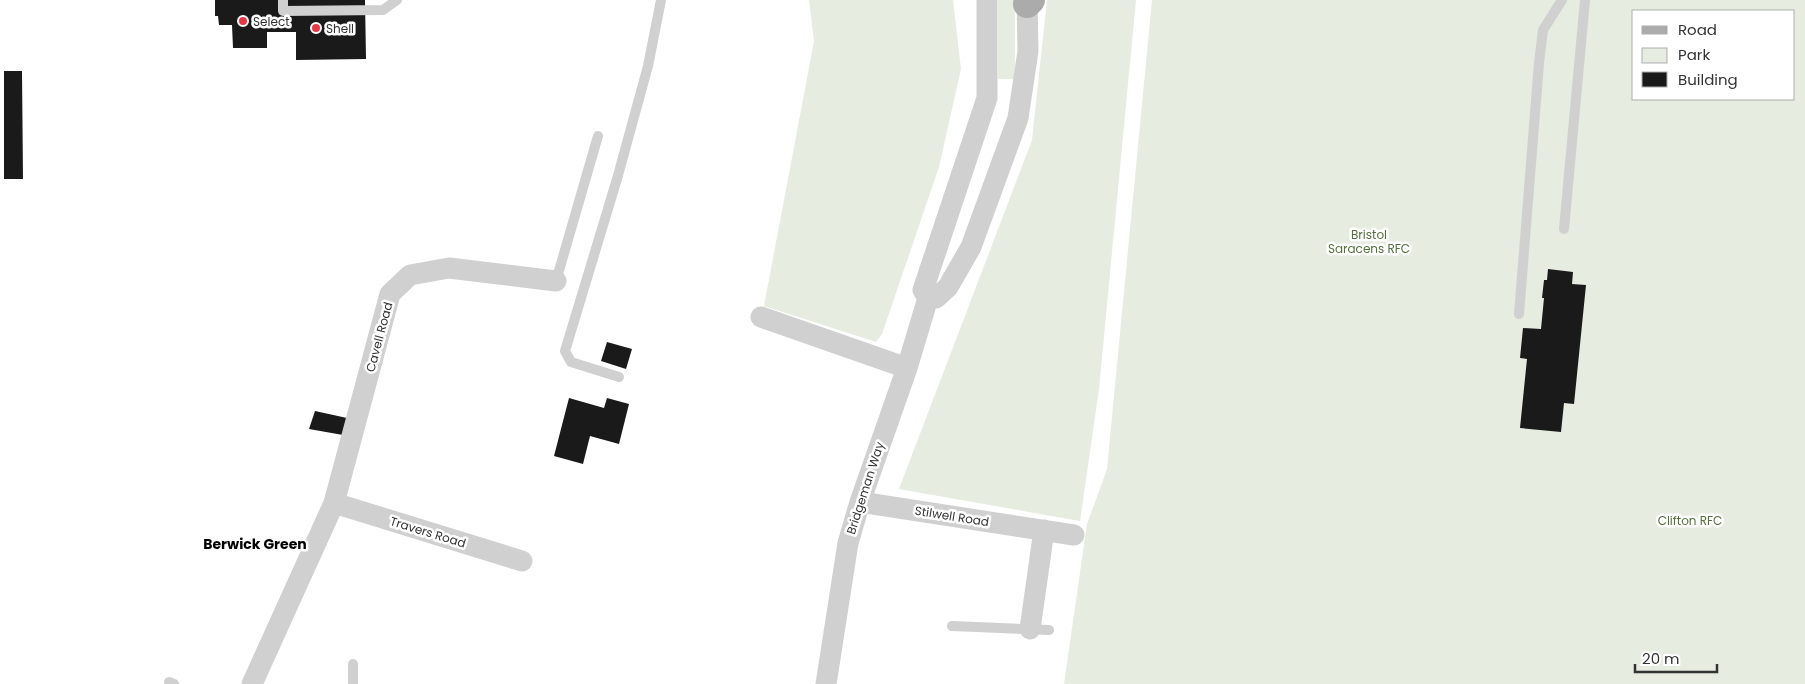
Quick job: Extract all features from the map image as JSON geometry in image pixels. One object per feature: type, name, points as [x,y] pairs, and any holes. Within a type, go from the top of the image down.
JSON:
[{"type":"street","name":"Bridgeman Way","points":[[826,684],[848,543],[928,298],[923,290],[987,98],[987,0]]},
{"type":"street","points":[[928,298],[936,298],[948,287],[971,247],[1018,118],[1028,51],[1028,1]]},
{"type":"street","name":"Cavell Road","points":[[252,684],[334,504],[390,294],[410,275],[449,268],[556,281]]},
{"type":"street","points":[[761,317],[906,368]]},
{"type":"street","name":"Stilwell Road","points":[[860,502],[1074,535]]},
{"type":"street","name":"Travers Road","points":[[334,504],[522,561]]},
{"type":"street","points":[[1039,629],[1044,530]]},
{"type":"lane","points":[[283,0],[283,11],[383,10],[397,0]]},
{"type":"lane","points":[[619,377],[571,362],[565,350],[617,179],[648,66],[661,0]]},
{"type":"lane","points":[[1519,314],[1539,63],[1544,30],[1562,0]]},
{"type":"lane","points":[[1564,229],[1585,0]]},
{"type":"lane","name":"Cavell Road","points":[[556,281],[598,136]]},
{"type":"lane","points":[[952,626],[1039,629]]},
{"type":"lane","points":[[353,664],[353,684]]},
{"type":"green space","points":[[809,0],[953,0],[961,69],[939,167],[882,334],[876,342],[764,306],[814,41]]},
{"type":"green space","points":[[998,0],[1015,0],[1015,79],[998,79]]},
{"type":"green space","points":[[1047,0],[1136,0],[1099,389],[1080,521],[899,489],[1032,140]]},
{"type":"green space","name":"Bristol Saracens RFC","points":[[1152,0],[1805,0],[1805,684],[1064,684],[1087,524],[1107,469]]},
{"type":"building","name":"Shell","points":[[215,0],[365,0],[366,59],[296,60],[296,32],[267,32],[267,48],[233,48],[232,25],[219,25],[218,16],[215,16]]},
{"type":"building","points":[[4,71],[22,71],[23,179],[4,179]]},
{"type":"building","points":[[1548,269],[1573,272],[1572,284],[1586,285],[1574,404],[1564,403],[1561,432],[1520,428],[1527,359],[1520,358],[1523,328],[1541,329],[1544,280],[1547,280]]},
{"type":"building","points":[[607,342],[632,349],[626,369],[601,361]]},
{"type":"building","points":[[569,398],[604,408],[607,398],[629,404],[619,444],[590,436],[583,464],[554,456]]},
{"type":"building","points":[[315,411],[347,418],[343,435],[309,429]]},
{"type":"place","name":"Select","points":[[243,21]]},
{"type":"place","name":"Shell","points":[[316,28]]},
{"type":"district","name":"Berwick Green","points":[[255,544]]},
{"type":"park label","name":"Clifton RFC","points":[[1690,520]]}]
